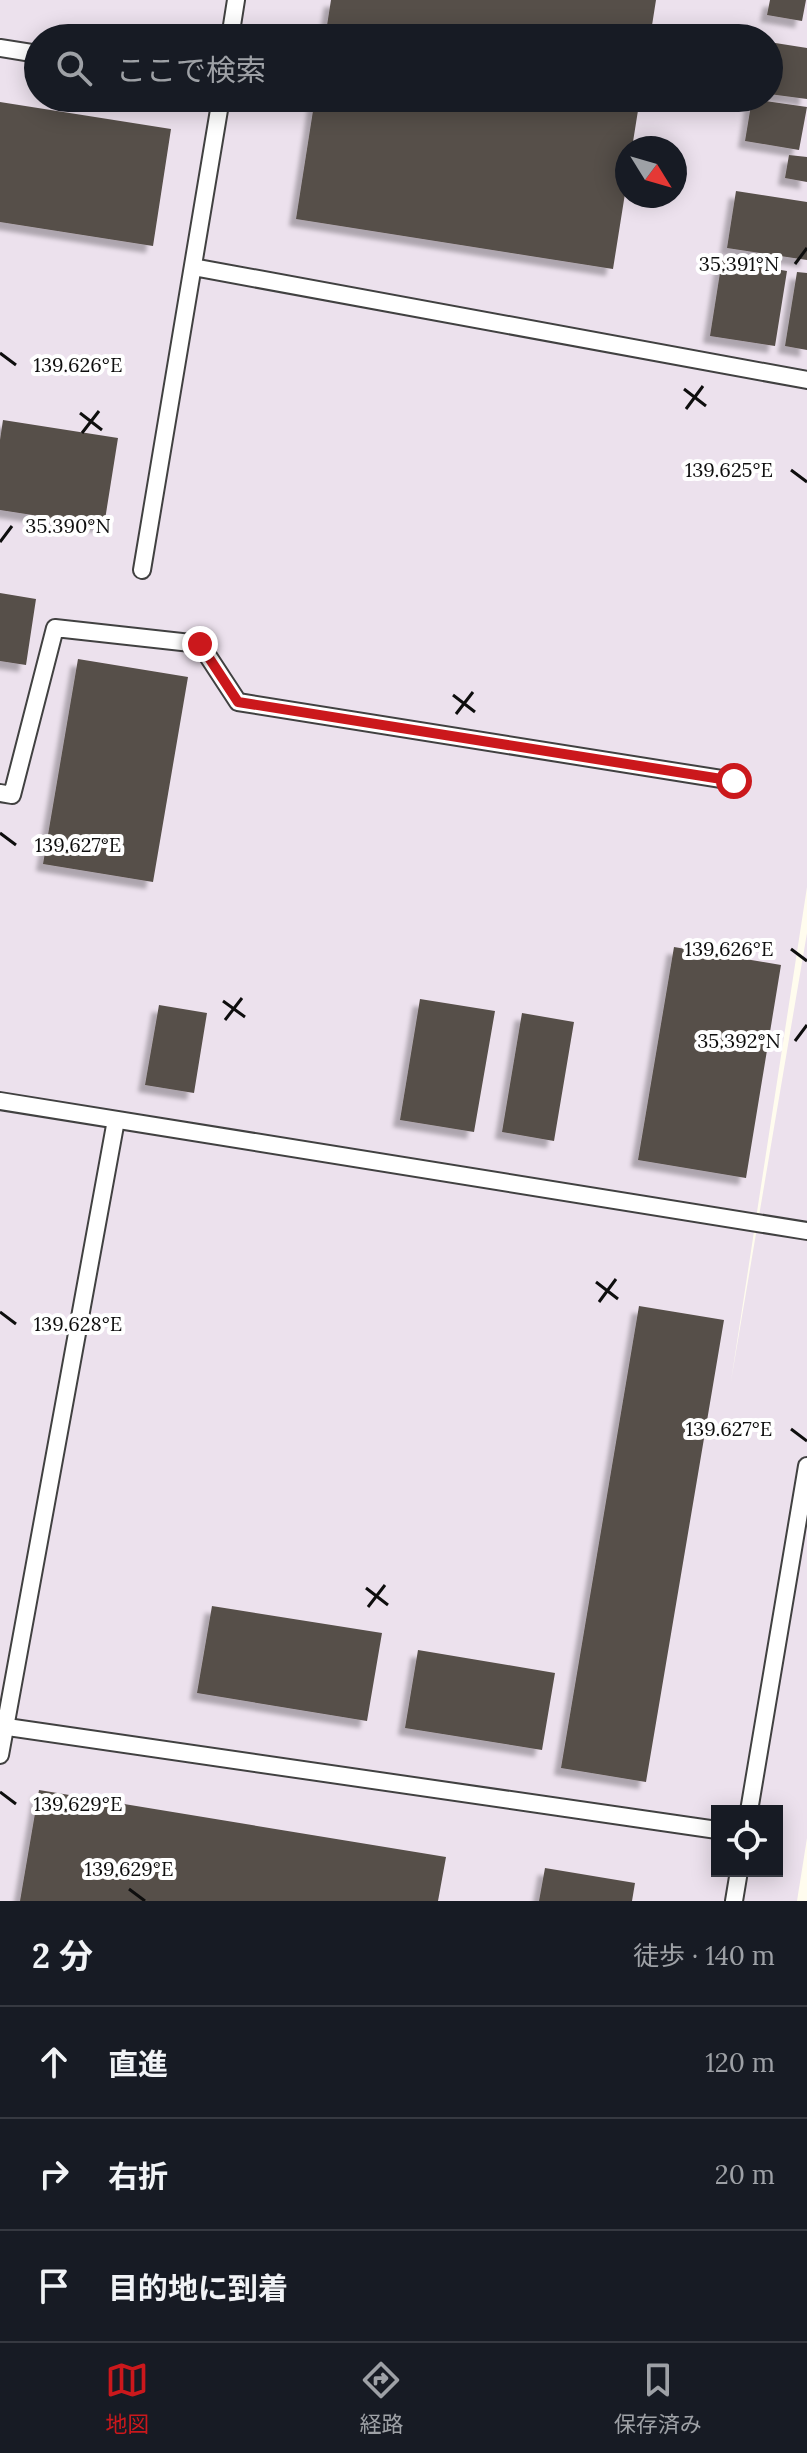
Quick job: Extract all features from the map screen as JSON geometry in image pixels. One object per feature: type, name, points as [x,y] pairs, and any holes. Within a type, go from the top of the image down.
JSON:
[{"type":"lane","points":[[232,24],[236,0]]},
{"type":"lane","points":[[0,48],[24,52]]},
{"type":"lane","points":[[142,570],[219,112]]},
{"type":"lane","points":[[193,267],[807,380]]},
{"type":"lane","points":[[0,793],[12,795],[55,628],[200,644],[238,702],[734,781]]},
{"type":"lane","points":[[0,1101],[807,1231]]},
{"type":"lane","points":[[0,1755],[116,1120]]},
{"type":"lane","points":[[750,1805],[807,1466]]},
{"type":"lane","points":[[3,1726],[711,1829]]},
{"type":"lane","points":[[734,1901],[738,1877]]},
{"type":"shaded area","points":[[0,0],[807,0],[807,887],[731,1381],[807,933],[807,1838],[797,1901],[0,1901]]},
{"type":"building","points":[[331,0],[656,0],[652,24],[327,24]]},
{"type":"building","points":[[770,0],[806,0],[802,21],[767,15]]},
{"type":"building","points":[[783,44],[807,48],[807,99],[783,96]]},
{"type":"building","points":[[0,102],[24,106],[24,112],[63,112],[171,129],[153,246],[0,222]]},
{"type":"building","points":[[783,104],[807,107],[799,150],[745,141],[750,112],[783,112]]},
{"type":"building","points":[[313,112],[638,112],[634,136],[615,136],[615,208],[623,208],[613,269],[296,219]]},
{"type":"building","points":[[789,155],[807,157],[807,182],[785,178]]},
{"type":"building","points":[[736,191],[807,202],[807,260],[727,248]]},
{"type":"building","points":[[722,260],[787,271],[775,346],[710,336]]},
{"type":"building","points":[[797,272],[807,273],[807,350],[785,346]]},
{"type":"building","points":[[3,420],[118,438],[104,526],[0,510]]},
{"type":"building","points":[[0,593],[36,599],[26,665],[0,661]]},
{"type":"building","points":[[78,659],[188,677],[153,882],[43,864]]},
{"type":"building","points":[[674,947],[781,965],[746,1178],[638,1160]]},
{"type":"building","points":[[420,999],[495,1011],[474,1132],[400,1120]]},
{"type":"building","points":[[159,1005],[207,1013],[194,1093],[145,1085]]},
{"type":"building","points":[[522,1013],[574,1022],[554,1141],[502,1132]]},
{"type":"building","points":[[639,1306],[724,1320],[646,1782],[561,1768]]},
{"type":"building","points":[[212,1606],[382,1633],[367,1721],[197,1693]]},
{"type":"building","points":[[418,1650],[555,1673],[542,1750],[405,1728]]},
{"type":"building","points":[[39,1790],[446,1857],[438,1901],[20,1901]]},
{"type":"building","points":[[545,1868],[635,1883],[632,1901],[539,1901]]},
{"type":"route","points":[[200,644],[238,702],[734,781]]}]
